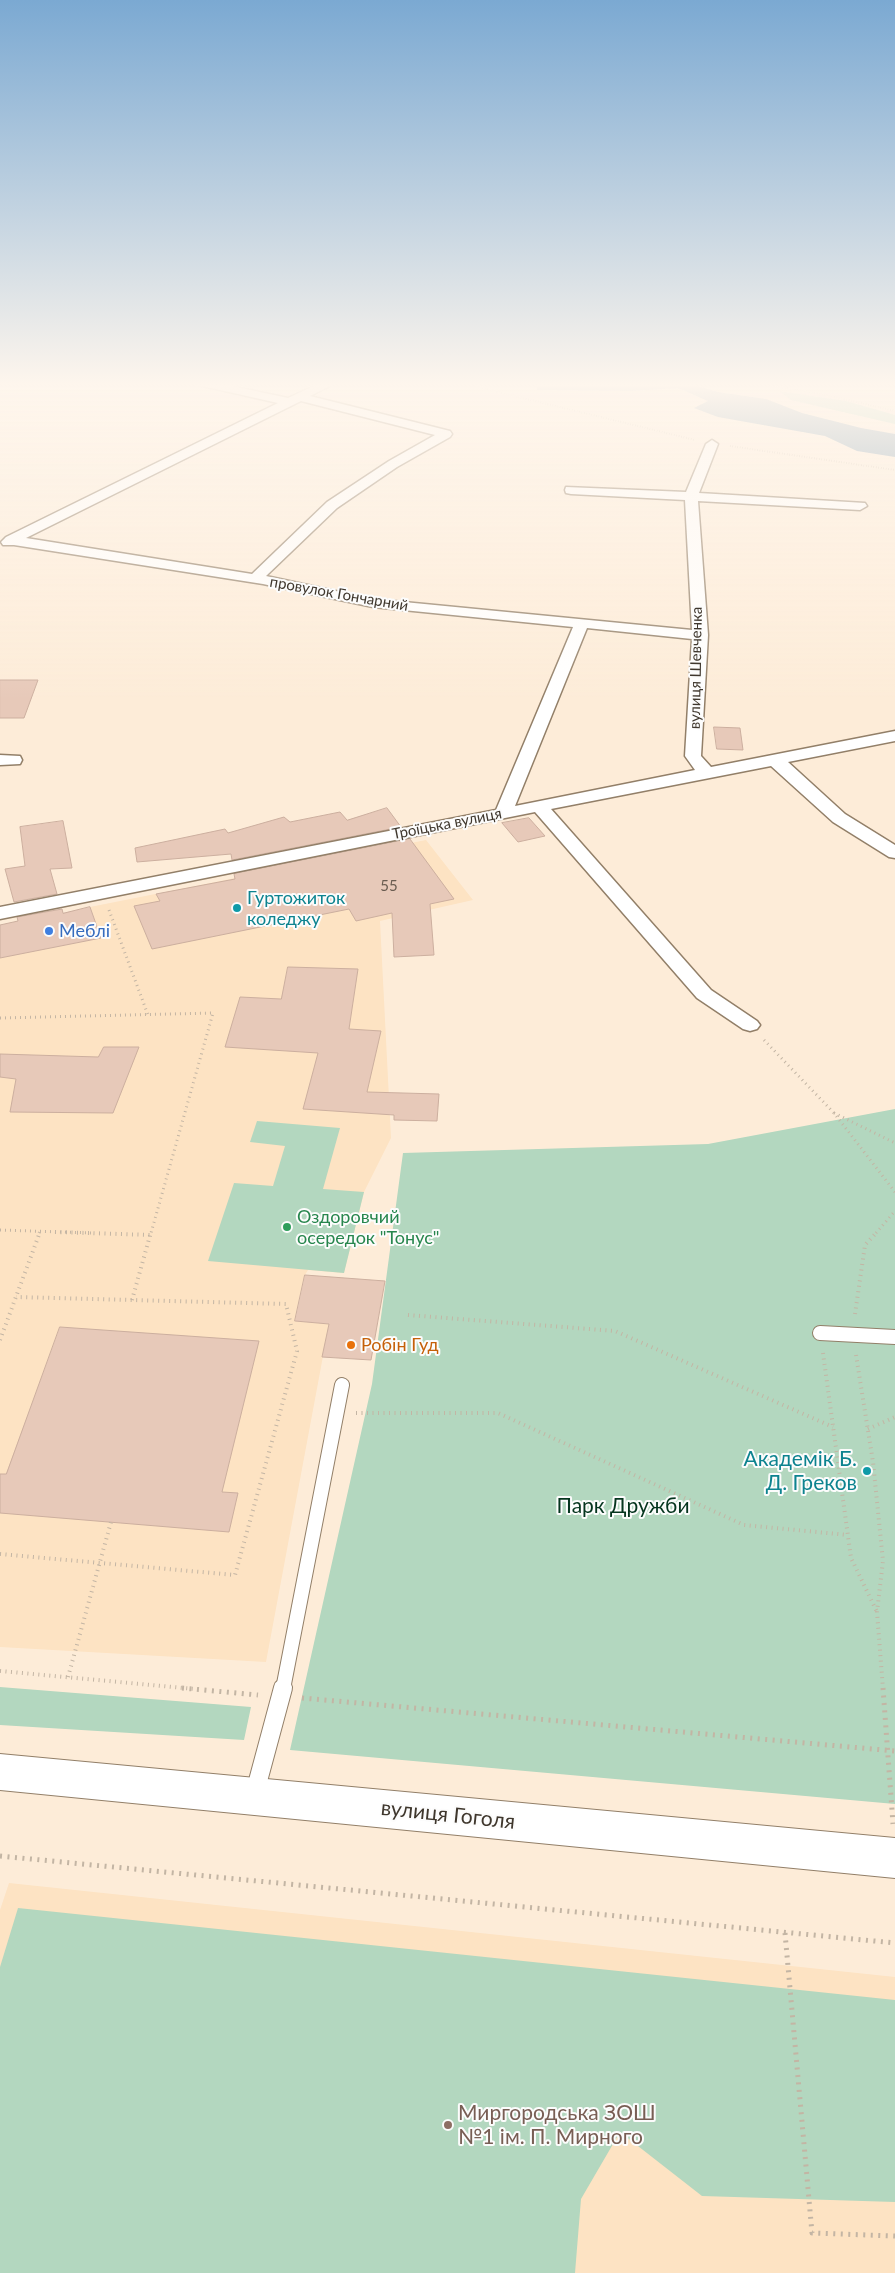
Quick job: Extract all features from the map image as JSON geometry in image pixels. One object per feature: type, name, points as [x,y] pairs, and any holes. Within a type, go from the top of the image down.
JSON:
[{"type":"street","points":[[5,543],[116,488]]},
{"type":"street","points":[[255,579],[332,505],[358,488]]},
{"type":"street","name":"вулиця Шевченка","points":[[693,488],[690,496],[700,635],[693,756],[706,773]]},
{"type":"street","points":[[571,490],[860,506]]},
{"type":"street","name":"провулок Гончарний","points":[[5,543],[255,579],[373,603],[700,635]]},
{"type":"street","points":[[503,813],[582,624]]},
{"type":"street","name":"Троїцька вулиця","points":[[0,913],[895,736]]},
{"type":"street","points":[[774,759],[839,818],[895,853]]},
{"type":"street","points":[[539,806],[704,994],[750,1025]]},
{"type":"street","name":"вулиця Гоголя","points":[[0,1772],[254,1796],[894,1843]]},
{"type":"lane","points":[[820,1333],[852,1333],[895,1337]]},
{"type":"lane","points":[[254,1796],[281,1697],[342,1385]]},
{"type":"path","points":[[106,903],[148,1015]]},
{"type":"path","points":[[0,1018],[214,1013],[132,1300]]},
{"type":"path","points":[[750,1025],[834,1112],[895,1192]]},
{"type":"path","points":[[834,1112],[895,1143]]},
{"type":"path","points":[[894,1843],[877,1612],[884,1561],[868,1429],[852,1333],[865,1245],[895,1211]]},
{"type":"path","points":[[0,1230],[152,1235]]},
{"type":"path","points":[[0,1340],[40,1232]]},
{"type":"path","points":[[0,1554],[235,1575],[297,1351],[286,1304],[16,1296]]},
{"type":"path","points":[[408,1315],[615,1331],[833,1427]]},
{"type":"path","points":[[820,1333],[851,1558],[877,1612]]},
{"type":"path","points":[[336,1413],[498,1413],[744,1525],[848,1535]]},
{"type":"path","points":[[868,1429],[895,1417]]},
{"type":"path","points":[[68,1677],[111,1522]]},
{"type":"path","points":[[0,1671],[895,1751]]},
{"type":"path","points":[[0,1856],[895,1943]]},
{"type":"path","points":[[785,1933],[812,2233],[895,2236]]},
{"type":"shaded area","points":[[426,840],[473,900],[380,921],[391,1138],[364,1192],[344,1273],[308,1270],[305,1275],[295,1321],[329,1324],[266,1662],[0,1647],[0,958],[101,938],[90,907]]},
{"type":"shaded area","name":"Миргородська ЗОШ №1 ім. П. Мирного","points":[[9,1883],[895,1977],[895,2273],[0,2273],[0,1910]]},
{"type":"green space","name":"Парк Дружби","points":[[895,1109],[895,1804],[290,1750],[372,1384],[403,1153],[708,1144]]},
{"type":"green space","name":"Оздоровчий осередок \"Тонус\"","points":[[257,1121],[340,1128],[323,1189],[364,1192],[344,1273],[208,1261],[234,1183],[273,1186],[285,1146],[250,1142]]},
{"type":"green space","points":[[0,1687],[251,1707],[244,1740],[0,1725]]},
{"type":"green space","name":"Миргородська ЗОШ №1 ім. П. Мирного","points":[[18,1908],[895,2000],[895,2202],[702,2196],[620,2132],[581,2199],[575,2273],[0,2273],[0,1967]]},
{"type":"building","points":[[0,680],[38,680],[24,718],[0,718]]},
{"type":"building","points":[[714,727],[740,728],[743,750],[717,749]]},
{"type":"building","points":[[387,808],[401,827],[232,860],[231,854],[137,862],[135,848],[225,829],[228,833],[284,817],[290,822],[340,812],[347,820]]},
{"type":"building","points":[[529,818],[545,836],[518,842],[502,823]]},
{"type":"building","points":[[63,821],[72,868],[50,869],[57,894],[14,902],[5,869],[25,866],[20,827]]},
{"type":"building","points":[[410,839],[454,899],[430,904],[434,955],[394,957],[392,913],[356,921],[349,909],[152,949],[134,906],[160,901],[156,894],[235,879],[234,874]]},
{"type":"building","name":"Меблі","points":[[90,907],[101,938],[0,958],[0,925],[18,921],[17,917],[62,909],[63,913]]},
{"type":"building","points":[[288,967],[358,969],[349,1029],[381,1031],[367,1092],[439,1094],[437,1121],[394,1120],[394,1115],[303,1109],[318,1053],[225,1047],[240,997],[281,999]]},
{"type":"building","points":[[104,1047],[139,1047],[113,1113],[10,1112],[16,1079],[0,1077],[0,1054],[98,1057]]},
{"type":"building","points":[[305,1275],[385,1281],[371,1360],[322,1357],[329,1324],[295,1321]]},
{"type":"building","points":[[60,1327],[259,1341],[222,1492],[238,1493],[229,1532],[0,1513],[0,1474],[6,1474]]},
{"type":"place","name":"Гуртожиток коледжу","points":[[237,908]]},
{"type":"place","name":"Меблі","points":[[49,931]]},
{"type":"place","name":"Оздоровчий осередок \"Тонус\"","points":[[287,1227]]},
{"type":"place","name":"Робін Гуд","points":[[351,1345]]},
{"type":"place","name":"Академік Б. Д. Греков","points":[[867,1471]]},
{"type":"place","name":"Миргородська ЗОШ №1 ім. П. Мирного","points":[[448,2125]]}]
